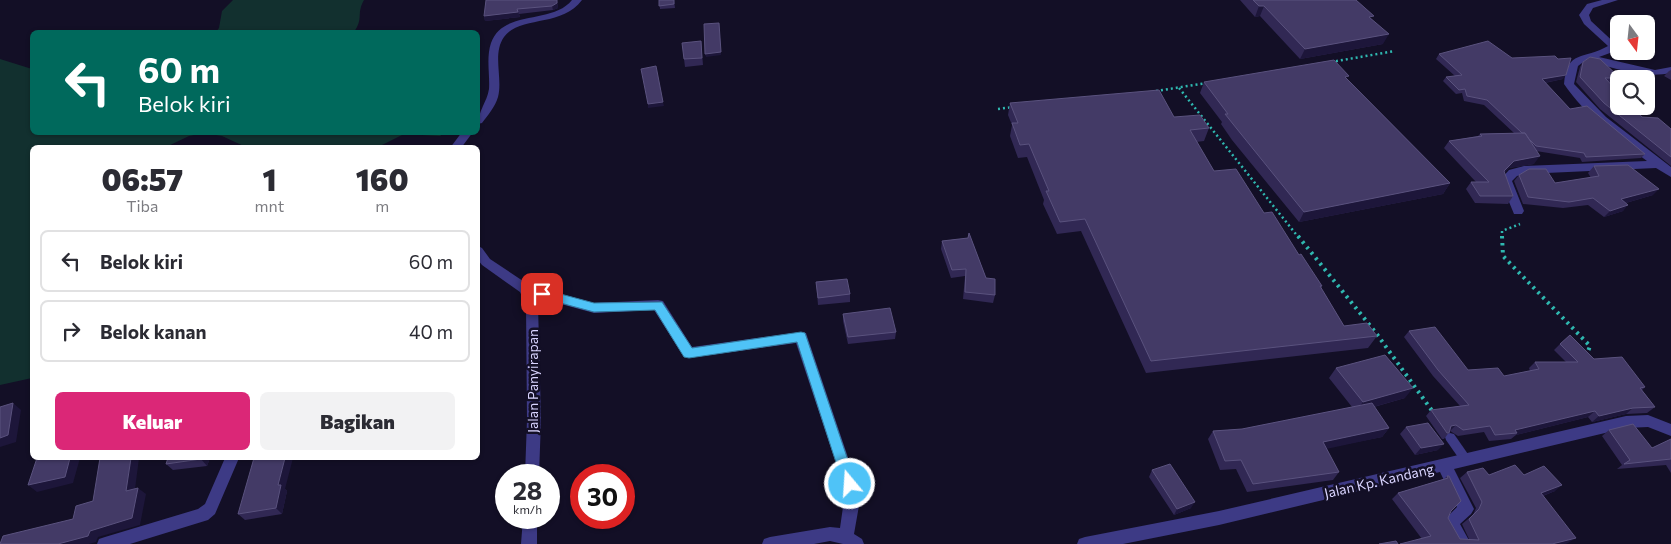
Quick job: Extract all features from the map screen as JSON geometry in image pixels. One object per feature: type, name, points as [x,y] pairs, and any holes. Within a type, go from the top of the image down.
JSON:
[{"type":"street","points":[[480,119],[489,106],[493,95],[495,80],[494,47],[498,37],[504,31],[520,23],[561,14],[570,10],[577,0]]},
{"type":"street","points":[[1613,0],[1590,6],[1584,15],[1587,22],[1614,47],[1576,60],[1571,67],[1569,84],[1574,92],[1613,128],[1671,173]]},
{"type":"street","points":[[1585,56],[1631,69],[1655,73],[1671,70]]},
{"type":"street","points":[[457,145],[466,135]]},
{"type":"street","points":[[1518,210],[1506,180],[1512,173],[1524,170],[1658,164]]},
{"type":"street","points":[[482,263],[525,289],[594,308],[658,305],[689,353],[801,337],[850,484],[852,500],[851,540],[830,534],[770,544]]},
{"type":"street","name":"Jalan Panyirapan","points":[[525,289],[532,305],[534,411],[532,464]]},
{"type":"street","name":"Jalan Kp. Kandang","points":[[1085,544],[1220,518],[1626,422],[1648,422],[1671,430]]},
{"type":"street","points":[[105,544],[203,515],[210,509],[231,460]]},
{"type":"street","points":[[1444,465],[1466,509],[1451,523],[1463,544]]},
{"type":"street","points":[[529,544],[530,529]]},
{"type":"lane","points":[[1450,437],[1466,460]]},
{"type":"path","points":[[1326,63],[1394,52]]},
{"type":"path","points":[[1151,92],[1209,83]]},
{"type":"path","points":[[1180,88],[1376,333],[1435,415]]},
{"type":"path","points":[[998,109],[1017,107]]},
{"type":"path","points":[[1518,210],[1522,224],[1502,231],[1503,256],[1590,346],[1584,363]]},
{"type":"green space","points":[[233,0],[364,0],[360,9],[359,23],[355,30],[218,30],[222,11]]},
{"type":"green space","points":[[0,59],[30,68],[30,135],[194,135],[170,145],[30,145],[30,378],[0,385]]},
{"type":"green space","points":[[216,135],[402,135],[382,145],[242,145]]},
{"type":"building","points":[[486,0],[557,0],[557,3],[552,6],[517,9],[518,12],[484,16]]},
{"type":"building","points":[[659,0],[674,0],[674,4],[659,6]]},
{"type":"building","points":[[1253,0],[1356,0],[1374,16],[1369,17],[1389,34],[1305,49],[1264,6],[1259,6]]},
{"type":"building","points":[[719,23],[721,52],[705,54],[704,24]]},
{"type":"building","points":[[701,41],[702,58],[684,59],[682,43]]},
{"type":"building","points":[[1488,41],[1512,58],[1555,56],[1558,59],[1571,58],[1566,75],[1542,79],[1570,109],[1587,106],[1645,154],[1586,157],[1584,153],[1536,146],[1525,133],[1522,133],[1487,100],[1467,96],[1465,89],[1459,90],[1446,77],[1462,75],[1439,54]]},
{"type":"building","points":[[1590,57],[1600,59],[1612,70],[1610,70],[1610,78],[1605,78],[1610,83],[1610,108],[1580,77],[1583,62]]},
{"type":"building","points":[[1334,60],[1349,76],[1345,77],[1450,183],[1304,212],[1225,114],[1228,114],[1204,82]]},
{"type":"building","points":[[656,66],[663,102],[648,104],[641,69]]},
{"type":"building","points":[[1159,90],[1174,117],[1200,115],[1209,128],[1190,130],[1214,171],[1236,169],[1264,213],[1272,212],[1299,255],[1301,254],[1322,286],[1320,286],[1344,326],[1367,323],[1377,336],[1151,361],[1085,219],[1060,222],[1046,191],[1049,191],[1029,144],[1020,145],[1012,123],[1018,123],[1010,103]]},
{"type":"building","points":[[1619,115],[1640,115],[1642,117],[1658,118],[1671,129],[1671,157]]},
{"type":"building","points":[[1525,133],[1540,156],[1514,161],[1504,171],[1513,196],[1480,196],[1471,182],[1489,182],[1449,141],[1482,136],[1480,134]]},
{"type":"building","points":[[1628,165],[1659,189],[1621,199],[1628,205],[1610,211],[1593,198],[1569,202],[1528,197],[1519,175],[1529,169],[1546,169],[1555,183],[1599,176],[1594,166]]},
{"type":"building","points":[[969,233],[986,278],[995,279],[995,295],[965,292],[966,269],[952,270],[942,241],[968,238]]},
{"type":"building","points":[[847,279],[850,294],[818,298],[816,282]]},
{"type":"building","points":[[890,308],[896,332],[848,337],[843,314]]},
{"type":"building","points":[[1435,327],[1468,370],[1498,368],[1504,376],[1539,369],[1535,362],[1578,362],[1560,344],[1570,335],[1594,359],[1622,357],[1645,387],[1640,388],[1655,407],[1633,408],[1599,416],[1595,411],[1515,430],[1517,433],[1495,435],[1490,426],[1463,430],[1456,425],[1451,426],[1449,433],[1447,433],[1431,410],[1469,405],[1438,370],[1409,331]]},
{"type":"building","points":[[1385,355],[1413,388],[1363,402],[1336,368]]},
{"type":"building","points":[[13,403],[8,435],[0,438],[0,407]]},
{"type":"building","points":[[1372,403],[1389,428],[1323,442],[1339,472],[1253,484],[1241,460],[1225,461],[1213,431],[1242,429]]},
{"type":"building","points":[[1428,423],[1444,444],[1421,448],[1406,427]]},
{"type":"building","points":[[1633,424],[1652,448],[1671,439],[1671,459],[1624,464],[1630,460],[1609,430]]},
{"type":"building","points":[[36,460],[69,460],[65,477],[28,485]]},
{"type":"building","points":[[100,460],[131,460],[126,491],[138,488],[132,518],[90,531],[88,536],[58,544],[0,544],[3,536],[73,519],[76,506],[93,501]]},
{"type":"building","points":[[167,460],[194,460],[166,464]]},
{"type":"building","points":[[253,460],[284,460],[278,485],[281,485],[276,508],[238,514]]},
{"type":"building","points":[[1170,464],[1195,502],[1177,509],[1152,470]]},
{"type":"building","points":[[1515,465],[1524,475],[1544,466],[1562,485],[1541,493],[1576,538],[1552,544],[1400,544],[1431,536],[1398,493],[1448,478],[1447,476],[1449,476],[1461,501],[1451,511],[1448,518],[1460,539],[1479,540],[1469,519],[1479,509],[1482,502],[1467,472],[1483,468],[1489,475]]},
{"type":"building","points":[[1396,541],[1398,544],[1379,544]]},
{"type":"route","points":[[542,294],[594,308],[658,305],[689,353],[801,337],[850,484]]}]
